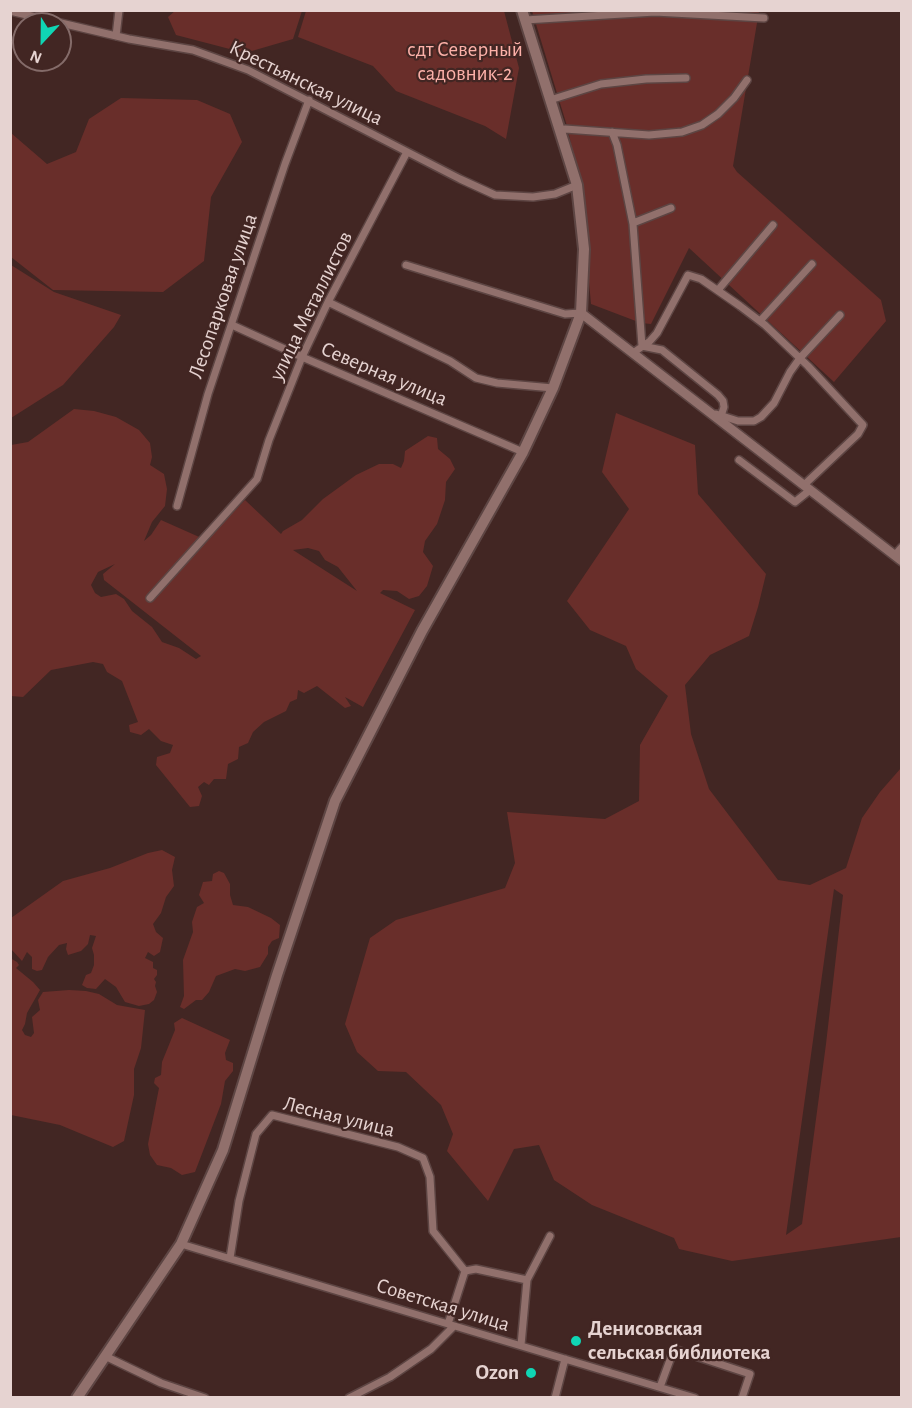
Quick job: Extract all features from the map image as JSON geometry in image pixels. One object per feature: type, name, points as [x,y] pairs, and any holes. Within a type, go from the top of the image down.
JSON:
[{"type":"main road","points":[[77,1398],[181,1244],[223,1150],[277,975],[335,801],[422,631],[524,452],[553,388],[581,313],[584,249],[577,185],[523,15]]},
{"type":"street","points":[[116,36],[119,10]]},
{"type":"street","name":"Крестьянская улица","points":[[10,11],[116,36],[193,50],[248,70],[495,195],[533,198],[555,194],[577,185]]},
{"type":"street","points":[[523,15],[655,12],[764,18]]},
{"type":"street","points":[[550,100],[601,84],[646,79],[686,78]]},
{"type":"street","points":[[560,131],[574,129],[668,134],[692,129],[718,114],[747,80]]},
{"type":"street","name":"Лесопарковая улица","points":[[177,506],[208,394],[285,164],[309,100]]},
{"type":"street","points":[[612,132],[617,145],[633,223],[642,346]]},
{"type":"street","name":"улица Металлистов","points":[[150,598],[257,479],[269,440],[302,357],[328,302],[407,152]]},
{"type":"street","points":[[633,223],[671,208]]},
{"type":"street","points":[[718,290],[773,225]]},
{"type":"street","points":[[760,321],[812,264]]},
{"type":"street","points":[[406,265],[565,315],[581,313],[807,487],[899,554]]},
{"type":"street","points":[[633,353],[657,333],[688,275],[692,275],[718,290],[760,321],[800,358],[863,424],[858,434],[795,502],[739,460]]},
{"type":"street","points":[[328,302],[450,361],[476,378],[497,383],[553,388]]},
{"type":"street","points":[[708,411],[745,422],[761,417],[774,403],[800,358],[840,315]]},
{"type":"street","name":"Северная улица","points":[[232,325],[524,452]]},
{"type":"street","points":[[642,346],[662,350],[718,395],[724,407],[721,416]]},
{"type":"street","name":"Лесная улица","points":[[230,1258],[238,1201],[256,1134],[272,1115],[398,1147],[423,1158],[430,1177],[433,1231],[465,1271]]},
{"type":"street","points":[[521,1345],[526,1280],[550,1236]]},
{"type":"street","name":"Советская улица","points":[[181,1244],[695,1398]]},
{"type":"street","points":[[349,1398],[390,1377],[431,1349],[451,1325],[465,1271],[476,1269],[526,1280]]},
{"type":"street","points":[[660,1387],[674,1349],[750,1374],[742,1398]]},
{"type":"street","points":[[106,1357],[161,1383],[205,1398]]},
{"type":"street","points":[[555,1398],[565,1359]]},
{"type":"green space","points":[[176,10],[302,11],[293,39],[245,53],[176,35],[168,17]]},
{"type":"green space","name":"сдт Северный садовник-2","points":[[306,11],[504,11],[519,68],[506,139],[485,126],[396,91],[373,66],[298,37]]},
{"type":"green space","points":[[532,11],[759,11],[733,166],[881,300],[886,321],[834,382],[689,248],[651,324],[641,323],[591,304],[580,184],[567,126]]},
{"type":"green space","points":[[121,98],[197,100],[230,114],[242,142],[211,197],[204,261],[163,292],[53,290],[11,257],[11,133],[47,164],[76,152],[89,119]]},
{"type":"green space","points":[[11,265],[54,292],[121,315],[114,327],[63,385],[11,418]]},
{"type":"green space","points":[[74,409],[116,417],[139,430],[150,443],[152,457],[150,465],[164,474],[167,489],[165,506],[152,522],[144,541],[161,520],[206,540],[245,500],[281,534],[302,520],[323,499],[356,475],[379,464],[393,464],[401,468],[405,451],[428,436],[437,438],[438,449],[450,459],[455,469],[446,482],[445,500],[437,524],[425,541],[423,552],[433,566],[427,586],[419,596],[409,599],[397,591],[383,590],[380,593],[415,610],[363,707],[345,697],[351,706],[345,708],[317,686],[304,693],[298,690],[297,699],[290,702],[286,711],[264,722],[253,732],[248,743],[239,747],[238,759],[228,764],[226,779],[214,779],[209,785],[204,782],[198,787],[202,796],[199,806],[190,807],[156,765],[157,757],[170,753],[173,745],[161,741],[149,729],[141,735],[130,732],[129,725],[138,722],[122,681],[107,672],[103,664],[93,662],[51,670],[23,697],[11,696],[11,445],[28,442]],"holes":[[[308,548],[319,551],[325,560],[338,567],[357,591],[293,550]],[[115,564],[103,574],[104,580],[201,656],[196,659],[179,648],[162,642],[152,627],[116,594],[101,597],[95,593],[91,585],[98,572]]]},
{"type":"green space","points":[[616,413],[695,445],[698,494],[766,574],[749,636],[710,655],[685,685],[691,734],[709,789],[778,880],[810,885],[846,868],[862,818],[901,768],[901,1237],[732,1261],[679,1249],[674,1238],[592,1205],[554,1180],[539,1145],[514,1149],[488,1201],[447,1151],[453,1134],[441,1105],[406,1072],[378,1071],[357,1052],[345,1024],[370,938],[396,920],[505,888],[515,863],[507,812],[605,819],[639,801],[640,745],[668,696],[636,669],[626,646],[590,630],[567,601],[629,509],[602,472]],"holes":[[[834,889],[843,895],[802,1224],[786,1235]]]},
{"type":"green space","points":[[162,850],[175,857],[172,870],[174,886],[153,924],[156,932],[163,938],[160,952],[154,956],[148,952],[145,958],[153,962],[153,968],[157,970],[154,979],[157,992],[154,1000],[149,1004],[139,1006],[125,1002],[116,987],[105,979],[96,989],[82,985],[94,965],[92,948],[96,936],[90,935],[88,944],[81,951],[68,955],[67,943],[59,945],[48,957],[42,970],[37,971],[32,969],[32,957],[27,952],[22,961],[11,949],[11,918],[63,881]]},
{"type":"green space","points":[[219,871],[224,873],[230,884],[233,905],[248,907],[271,918],[280,925],[279,938],[272,941],[268,947],[268,954],[260,967],[245,971],[235,969],[216,976],[209,992],[202,1000],[196,1000],[184,1009],[180,1007],[184,996],[183,960],[193,932],[192,922],[197,907],[204,903],[199,895],[203,882],[212,881],[213,874]]},
{"type":"green space","points":[[10,958],[19,965],[16,968],[40,990],[27,1013],[22,1030],[25,1035],[31,1037],[34,1033],[32,1017],[40,1010],[38,1000],[43,992],[86,991],[99,994],[117,1005],[145,1010],[141,1048],[134,1069],[134,1095],[124,1141],[113,1147],[60,1125],[11,1115]]},
{"type":"green space","points":[[182,1018],[230,1040],[225,1053],[226,1060],[233,1063],[233,1071],[225,1081],[221,1104],[195,1172],[182,1175],[171,1168],[157,1165],[150,1155],[148,1144],[159,1088],[154,1083],[155,1078],[161,1075],[162,1062],[175,1030],[174,1023]]},
{"type":"place","name":"Денисовская сельская библиотека","points":[[576,1341]]},
{"type":"place","name":"Ozon","points":[[531,1373]]}]
